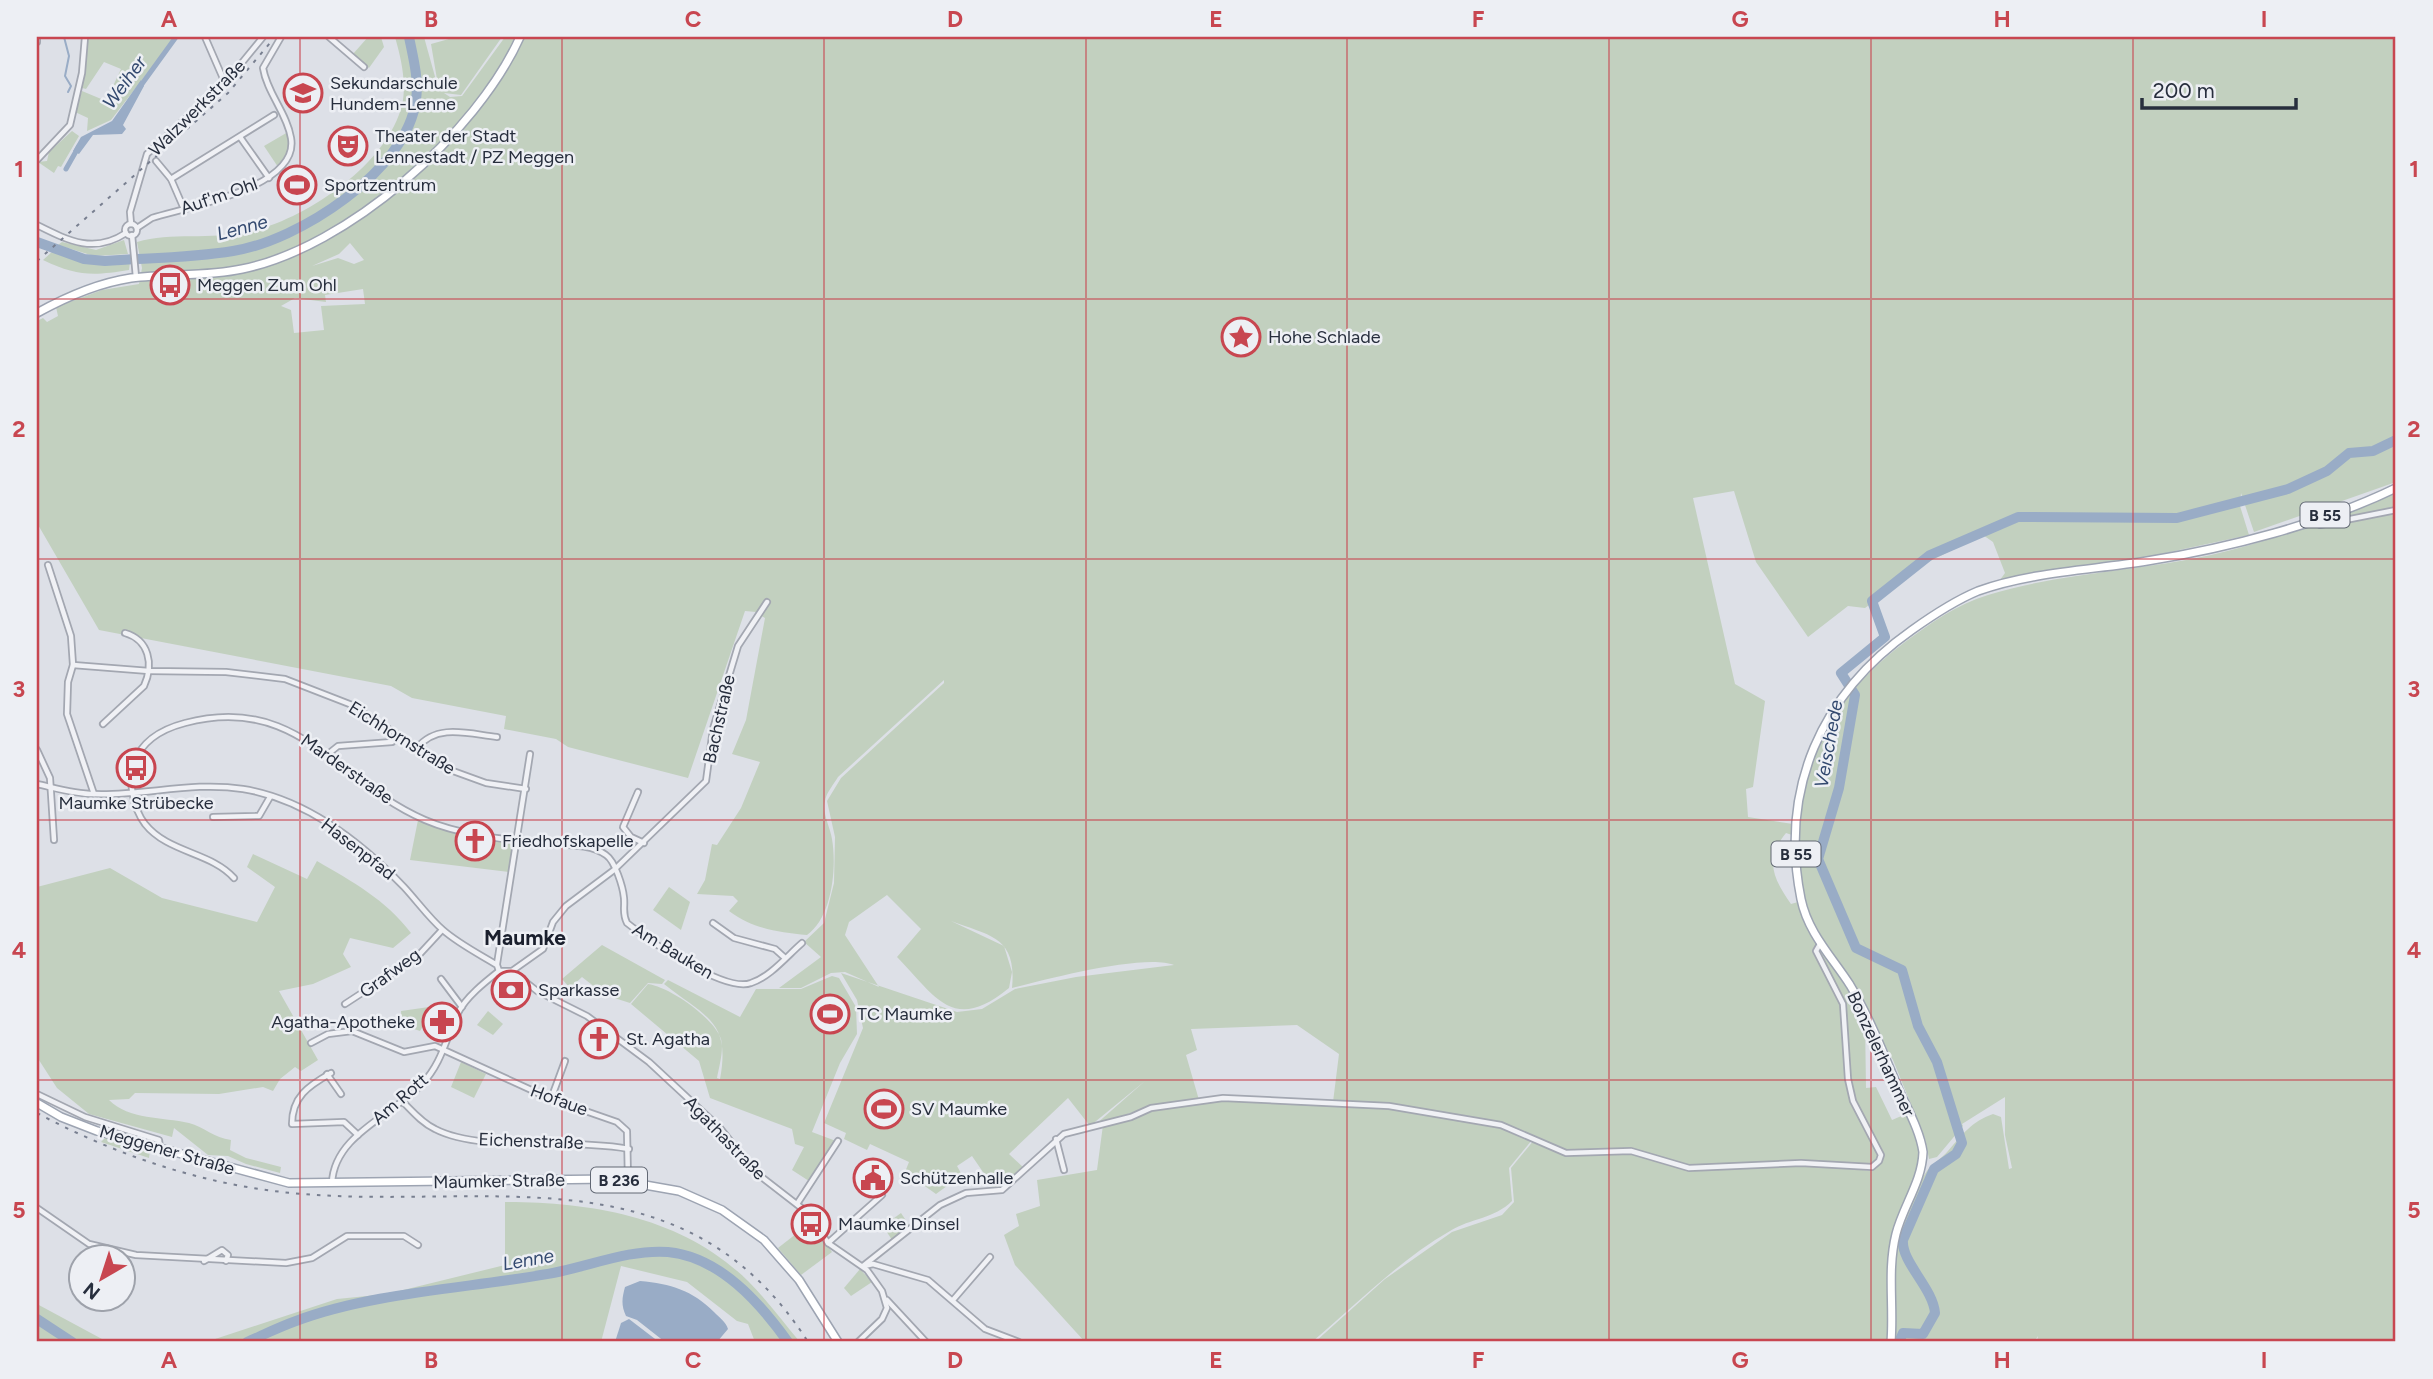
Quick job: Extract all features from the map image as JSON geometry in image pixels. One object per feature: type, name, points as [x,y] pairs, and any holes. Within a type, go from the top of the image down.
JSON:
[{"type":"main road","points":[[37,313],[99,285],[136,273],[221,273],[264,264],[316,243],[354,220],[421,163],[467,118],[503,70],[520,37]]},
{"type":"main road","name":"B 55","points":[[2310,520],[2396,488]]},
{"type":"main road","name":"Bonzelerhammer","points":[[1891,1342],[1892,1253],[1899,1222],[1923,1162],[1920,1139],[1864,1009],[1805,916],[1796,856],[1797,815],[1802,785],[1814,746],[1844,692],[1880,654],[1941,610],[1986,589],[2199,551],[2310,520]]},
{"type":"main road","name":"Meggener Straße","points":[[37,1103],[82,1126],[275,1181],[302,1184]]},
{"type":"main road","name":"Maumker Straße","points":[[302,1184],[628,1180],[693,1196],[750,1229],[773,1249],[799,1280],[838,1342]]},
{"type":"street","points":[[37,37],[37,42]]},
{"type":"street","points":[[37,160],[70,125],[82,73],[85,37]]},
{"type":"street","points":[[205,37],[225,83]]},
{"type":"street","name":"Walzwerkstraße","points":[[129,234],[127,226],[131,224],[131,212],[147,154],[225,83],[263,37]]},
{"type":"street","name":"Auf'm Ohl","points":[[137,228],[152,218],[257,185],[285,163],[292,144],[263,68],[281,37]]},
{"type":"street","points":[[329,37],[364,67]]},
{"type":"street","points":[[171,179],[274,116]]},
{"type":"street","points":[[240,137],[269,178]]},
{"type":"street","points":[[156,162],[171,179],[184,209]]},
{"type":"street","points":[[37,225],[74,242],[96,246],[129,234],[137,228],[131,224]]},
{"type":"street","points":[[129,234],[136,273]]},
{"type":"street","points":[[2310,520],[2320,524],[2396,510]]},
{"type":"street","points":[[48,565],[71,636],[73,665],[68,682],[67,714],[94,794]]},
{"type":"street","name":"Bachstraße","points":[[512,971],[543,948],[553,922],[566,906],[614,870],[706,781],[713,729],[738,646],[767,602]]},
{"type":"street","points":[[103,724],[144,686],[149,671],[145,648],[135,636],[125,633]]},
{"type":"street","name":"Eichhornstraße","points":[[73,665],[149,671],[249,674],[305,685],[355,706],[440,764],[470,779],[526,789]]},
{"type":"street","name":"Marderstraße","points":[[132,790],[133,767],[145,744],[168,728],[200,719],[237,716],[278,726],[304,737],[398,805],[424,819],[453,829],[593,848],[610,858],[614,870]]},
{"type":"street","points":[[417,748],[423,740],[438,732],[497,737]]},
{"type":"street","points":[[328,754],[338,746],[392,742]]},
{"type":"street","points":[[37,750],[50,778],[54,840]]},
{"type":"street","points":[[512,971],[499,971],[497,965],[519,840],[530,754]]},
{"type":"street","name":"Hasenpfad","points":[[37,784],[94,794],[217,786],[245,789],[298,807],[336,828],[401,884],[442,930]]},
{"type":"street","points":[[132,790],[139,816],[156,836],[224,869],[234,878]]},
{"type":"street","points":[[638,792],[622,827],[631,837],[643,843]]},
{"type":"street","points":[[213,817],[259,816],[270,797]]},
{"type":"street","name":"Am Bauken","points":[[614,870],[624,898],[623,914],[627,923],[703,972],[748,985],[802,943]]},
{"type":"street","points":[[713,923],[734,938],[775,949],[785,958]]},
{"type":"street","points":[[442,930],[497,965]]},
{"type":"street","name":"Grafweg","points":[[345,1004],[416,957],[442,930]]},
{"type":"street","points":[[863,1266],[940,1205],[966,1193],[1002,1190],[1056,1139],[1074,1130],[1107,1123],[1151,1108],[1223,1098],[1379,1105],[1501,1125],[1576,1155],[1631,1151],[1698,1169],[1801,1163],[1872,1167],[1880,1161],[1881,1155],[1853,1101],[1848,1079],[1846,1016],[1843,1004],[1816,951],[1820,943]]},
{"type":"street","name":"Am Rott","points":[[332,1184],[334,1163],[358,1135],[402,1101],[431,1074],[462,1007],[499,971]]},
{"type":"street","name":"Agathastraße","points":[[512,971],[537,991],[587,1016],[649,1062],[709,1117],[755,1172],[808,1213],[828,1243],[863,1266],[886,1300],[926,1342]]},
{"type":"street","points":[[441,979],[462,1007]]},
{"type":"street","points":[[311,1043],[328,1034],[352,1031],[404,1052],[415,1053],[431,1045],[444,1050]]},
{"type":"street","name":"Hofaue","points":[[444,1050],[551,1099],[617,1122],[627,1131],[629,1149]]},
{"type":"street","points":[[551,1099],[565,1061]]},
{"type":"street","points":[[341,1094],[329,1074],[301,1093],[292,1109],[292,1124],[344,1122],[358,1135]]},
{"type":"street","points":[[37,1094],[85,1117],[159,1140],[160,1148]]},
{"type":"street","name":"Eichenstraße","points":[[402,1101],[433,1129],[459,1137],[493,1142],[587,1143],[629,1149]]},
{"type":"street","points":[[1056,1139],[1064,1170]]},
{"type":"street","points":[[797,1203],[838,1141]]},
{"type":"street","points":[[628,1180],[629,1149]]},
{"type":"street","points":[[828,1243],[882,1195]]},
{"type":"street","points":[[37,1208],[75,1237],[104,1249],[136,1255],[205,1261],[286,1263],[308,1260],[337,1240],[354,1235],[404,1236],[418,1245]]},
{"type":"street","points":[[205,1261],[222,1250],[228,1255],[225,1262]]},
{"type":"street","points":[[953,1300],[990,1257]]},
{"type":"street","points":[[863,1266],[873,1265],[924,1278],[985,1329],[1019,1342]]},
{"type":"street","points":[[858,1342],[881,1319],[887,1308],[886,1300]]},
{"type":"green space","points":[[88,37],[175,37],[111,120],[87,131],[88,118],[75,112],[82,91],[106,101],[121,69],[104,62],[86,89],[82,88]]},
{"type":"green space","points":[[368,37],[381,37],[384,47],[369,68],[353,54]]},
{"type":"green space","points":[[395,37],[424,37],[439,91],[431,44],[456,37],[502,37],[461,95],[444,93],[450,97],[462,96],[505,37],[2396,37],[2396,482],[2254,532],[2241,493],[2240,506],[2249,535],[2142,558],[2000,580],[2005,573],[1993,542],[1983,535],[1928,562],[1865,608],[1848,606],[1808,637],[1756,562],[1734,491],[1693,498],[1735,684],[1765,701],[1753,787],[1746,789],[1748,817],[1793,824],[1792,835],[1786,833],[1775,852],[1773,860],[1776,877],[1791,904],[1798,902],[1809,931],[1853,996],[1865,1020],[1866,1088],[1876,1087],[1892,1120],[1906,1114],[1920,1147],[1920,1160],[1897,1222],[1890,1250],[1888,1342],[1315,1342],[1385,1279],[1452,1232],[1502,1215],[1514,1202],[1511,1168],[1534,1140],[1575,1155],[1631,1152],[1698,1170],[1802,1164],[1872,1171],[1868,1166],[1801,1161],[1698,1167],[1680,1165],[1631,1150],[1574,1154],[1495,1121],[1379,1104],[1333,1102],[1339,1054],[1297,1025],[1191,1029],[1197,1050],[1186,1055],[1199,1100],[1148,1107],[1095,1125],[1145,1081],[1090,1126],[1068,1098],[1009,1154],[1025,1169],[996,1191],[972,1156],[957,1166],[962,1175],[936,1194],[905,1172],[909,1162],[870,1144],[867,1150],[844,1139],[846,1133],[824,1123],[863,1028],[857,1000],[841,973],[867,982],[845,972],[831,973],[801,988],[779,988],[821,957],[804,942],[824,923],[834,883],[835,837],[827,801],[841,778],[944,683],[944,680],[838,777],[828,792],[825,811],[832,839],[834,864],[831,892],[822,917],[807,935],[776,931],[747,922],[729,911],[738,901],[733,896],[697,894],[705,880],[712,844],[717,845],[741,808],[760,762],[732,754],[746,720],[765,618],[760,615],[770,601],[768,598],[756,612],[745,611],[688,778],[568,747],[556,739],[504,729],[506,716],[412,698],[391,686],[99,630],[37,523],[37,321],[43,318],[47,322],[58,316],[56,307],[102,290],[139,284],[142,268],[137,242],[163,237],[219,236],[248,232],[294,216],[318,202],[362,168],[380,148],[402,105],[403,71]],"holes":[[[350,243],[364,260],[354,264],[338,258],[312,266],[339,254]],[[363,289],[365,304],[321,306],[324,330],[294,333],[291,310],[281,306],[295,298],[326,302],[325,295]],[[887,895],[921,929],[897,957],[935,997],[959,1009],[973,1008],[990,1002],[1009,988],[1012,972],[1012,988],[1119,965],[1142,962],[1174,965],[1076,977],[1015,989],[982,1009],[957,1012],[878,985],[845,935],[849,922]],[[951,921],[989,935],[1003,945]],[[1004,947],[1010,958],[1012,972]]]},
{"type":"green space","points":[[72,131],[79,136],[61,167],[58,166],[54,173],[38,162],[47,161],[49,152]]},
{"type":"green space","points":[[288,132],[290,148],[278,167],[264,146]]},
{"type":"green space","points":[[124,240],[128,254],[94,256],[58,245],[62,242],[96,250]]},
{"type":"green space","points":[[53,251],[97,264],[130,262],[129,270],[95,274],[75,272],[43,260]]},
{"type":"green space","points":[[2396,492],[2396,1342],[2037,1342],[2038,1336],[2034,1342],[1894,1342],[1896,1255],[1906,1213],[1914,1193],[1927,1171],[1963,1134],[1979,1120],[1993,1114],[2001,1117],[2009,1169],[2012,1168],[2005,1135],[2005,1097],[1962,1124],[1937,1157],[1929,1159],[1925,1139],[1893,1060],[1807,911],[1801,870],[1800,831],[1804,795],[1813,760],[1827,728],[1848,697],[1873,669],[1925,628],[1976,599],[2043,582],[2235,549],[2305,527]]},
{"type":"green space","points":[[418,820],[445,830],[514,842],[509,872],[410,860]]},
{"type":"green space","points":[[253,854],[307,879],[317,861],[379,901],[411,933],[393,948],[350,938],[343,954],[351,967],[313,984],[279,991],[318,1060],[301,1071],[295,1067],[280,1079],[273,1091],[263,1087],[219,1094],[135,1093],[129,1099],[109,1100],[126,1111],[189,1123],[231,1140],[230,1150],[246,1158],[281,1167],[280,1173],[228,1156],[208,1155],[174,1128],[172,1137],[89,1114],[57,1088],[37,1057],[37,887],[110,868],[162,898],[257,922],[275,887],[247,867]]},
{"type":"green space","points":[[669,887],[690,902],[681,930],[653,910]]},
{"type":"green space","points":[[602,945],[665,980],[662,984],[648,983],[630,1003],[605,995],[582,977],[570,988],[562,979]]},
{"type":"green space","points":[[832,976],[839,978],[856,1007],[857,1034],[840,1063],[812,1132],[836,1141],[809,1181],[792,1170],[804,1147],[795,1144],[792,1129],[710,1098],[699,1061],[631,1004],[648,984],[657,986],[679,997],[701,1013],[719,1035],[703,1013],[664,984],[668,980],[740,1017],[756,989],[801,989]],"holes":[[[722,1049],[722,1059],[720,1079],[717,1078]]]},
{"type":"green space","points":[[436,1006],[420,1031],[402,1025],[401,1011]]},
{"type":"green space","points":[[488,1011],[503,1024],[493,1035],[477,1025]]},
{"type":"green space","points":[[461,1062],[486,1074],[474,1098],[451,1087]]},
{"type":"green space","points":[[1226,1099],[1423,1111],[1479,1122],[1532,1140],[1509,1168],[1512,1201],[1498,1211],[1458,1227],[1431,1243],[1395,1269],[1312,1342],[1085,1342],[1015,1265],[1004,1235],[1019,1226],[1016,1214],[1040,1206],[1037,1180],[1097,1170],[1103,1125],[1150,1110]]},
{"type":"green space","points":[[105,1138],[150,1150],[149,1158],[101,1142]]},
{"type":"green space","points":[[505,1202],[571,1205],[603,1210],[665,1228],[695,1242],[722,1259],[748,1281],[800,1342],[755,1342],[748,1324],[737,1321],[687,1282],[621,1266],[601,1342],[206,1342],[337,1299],[387,1294],[505,1265]]},
{"type":"green space","points":[[901,1213],[909,1225],[892,1240],[883,1226]]},
{"type":"green space","points":[[810,1223],[832,1252],[801,1275],[778,1248]]},
{"type":"green space","points":[[860,1269],[872,1282],[851,1296],[844,1288]]},
{"type":"green space","points":[[37,1304],[102,1339],[140,1342],[37,1342]]},
{"type":"water","points":[[141,80],[144,86],[123,125],[126,129],[122,134],[93,135],[79,154],[73,151],[81,137],[112,121]]},
{"type":"water","points":[[640,1281],[671,1286],[689,1293],[706,1304],[728,1329],[717,1342],[665,1342],[637,1320],[626,1316],[622,1302],[625,1287]]},
{"type":"water","points":[[629,1319],[659,1342],[615,1342],[621,1323]]},
{"type":"waterway","points":[[64,37],[69,56],[65,76],[71,86],[68,92]]},
{"type":"waterway","name":"Weiher","points":[[139,88],[176,37]]},
{"type":"waterway","name":"Lenne","points":[[37,242],[84,259],[105,261],[201,255],[259,245],[317,218],[371,176],[393,152],[408,126],[417,92],[409,37]]},
{"type":"waterway","name":"Weiher","points":[[66,169],[79,146]]},
{"type":"waterway","name":"Veischede","points":[[1899,1342],[1903,1333],[1923,1334],[1935,1313],[1929,1294],[1907,1257],[1903,1240],[1934,1169],[1956,1154],[1962,1143],[1937,1062],[1918,1026],[1902,970],[1856,948],[1818,859],[1839,788],[1855,695],[1841,673],[1885,637],[1872,601],[1930,555],[2018,517],[2177,518],[2288,489],[2327,471],[2349,453],[2373,451],[2396,440]]},
{"type":"waterway","name":"Lenne","points":[[247,1342],[296,1321],[357,1303],[553,1273],[625,1255],[654,1252],[687,1256],[721,1272],[765,1312],[788,1342]]},
{"type":"waterway","name":"Lenne","points":[[37,1319],[72,1342]]},
{"type":"railway","points":[[37,261],[228,93],[275,37]]},
{"type":"railway","points":[[37,1113],[96,1141],[156,1164],[250,1187],[355,1197],[500,1196],[570,1200],[637,1212],[699,1237],[757,1279],[808,1342]]},
{"type":"place","name":"Sekundarschule Hundem-Lenne","points":[[303,93]]},
{"type":"place","name":"Theater der Stadt Lennestadt / PZ Meggen","points":[[348,146]]},
{"type":"place","name":"Sportzentrum","points":[[297,185]]},
{"type":"place","name":"Meggen Zum Ohl","points":[[170,285]]},
{"type":"place","name":"Hohe Schlade","points":[[1241,337]]},
{"type":"place","name":"Maumke Strübecke","points":[[136,768]]},
{"type":"place","name":"Friedhofskapelle","points":[[475,841]]},
{"type":"place","name":"Sparkasse","points":[[511,990]]},
{"type":"place","name":"TC Maumke","points":[[830,1014]]},
{"type":"place","name":"Agatha-Apotheke","points":[[442,1022]]},
{"type":"place","name":"St. Agatha","points":[[599,1039]]},
{"type":"place","name":"SV Maumke","points":[[884,1109]]},
{"type":"place","name":"Schützenhalle","points":[[873,1178]]},
{"type":"place","name":"Maumke Dinsel","points":[[811,1224]]},
{"type":"district","name":"Maumke","points":[[525,938]]}]
